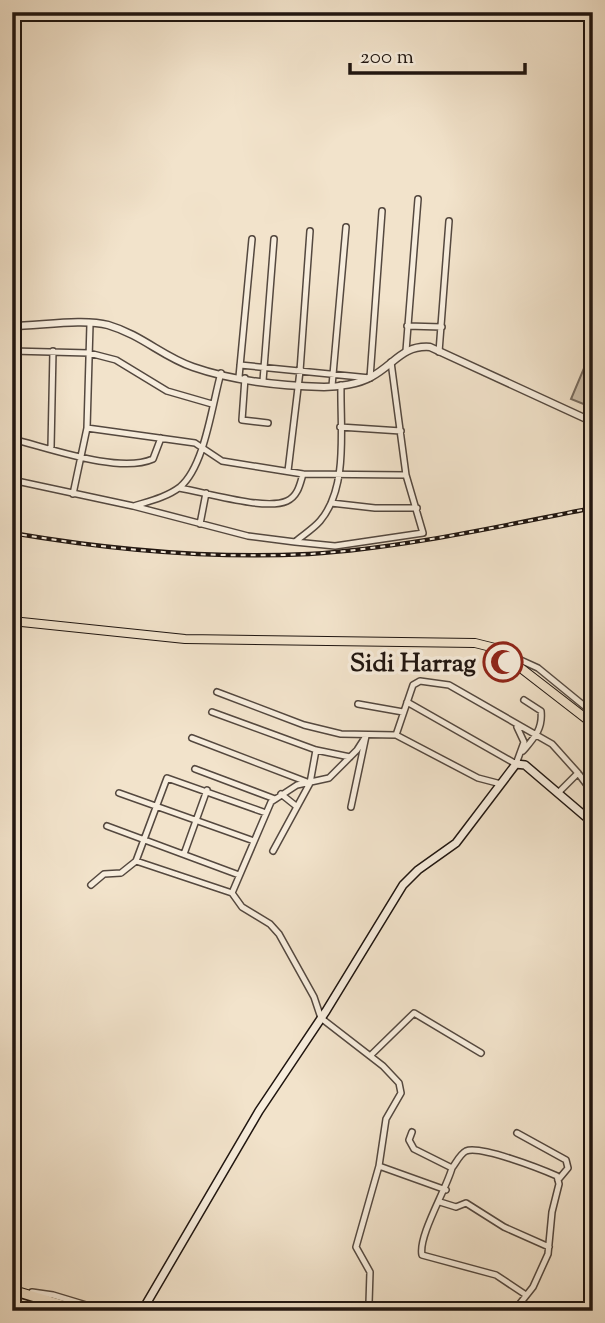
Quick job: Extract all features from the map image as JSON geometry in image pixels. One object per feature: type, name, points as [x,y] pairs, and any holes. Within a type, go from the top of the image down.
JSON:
[{"type":"highway","points":[[13,1294],[46,1311]]},
{"type":"highway","points":[[13,1294],[82,1311]]},
{"type":"main road","points":[[12,621],[185,639],[435,640],[495,648],[593,724]]},
{"type":"main road","points":[[142,1311],[259,1111],[321,1018],[403,885],[418,870],[456,843],[516,764],[525,765],[593,823]]},
{"type":"street","points":[[406,351],[418,200]]},
{"type":"street","points":[[370,378],[382,211]]},
{"type":"street","points":[[439,352],[449,221]]},
{"type":"street","points":[[332,386],[346,227]]},
{"type":"street","points":[[288,471],[300,371],[310,232]]},
{"type":"street","points":[[252,239],[240,365],[242,420],[268,423]]},
{"type":"street","points":[[263,381],[274,239]]},
{"type":"street","points":[[73,494],[83,456],[86,428],[90,324]]},
{"type":"street","points":[[12,326],[106,325],[145,339],[172,358],[194,368],[298,385],[332,386],[370,378],[416,346],[439,352],[593,422]]},
{"type":"street","points":[[407,326],[442,327]]},
{"type":"street","points":[[161,438],[153,460],[141,465],[83,456],[14,439],[14,351],[89,353],[116,360],[167,391],[212,404]]},
{"type":"street","points":[[51,447],[54,351]]},
{"type":"street","points":[[12,480],[133,506],[248,536],[335,546],[421,535],[423,531],[406,475],[391,362]]},
{"type":"street","points":[[240,365],[262,369],[334,372],[370,378]]},
{"type":"street","points":[[133,506],[179,488],[187,480],[202,445],[221,373]]},
{"type":"street","points":[[295,542],[320,521],[331,503],[338,476],[341,385]]},
{"type":"street","points":[[340,427],[401,431]]},
{"type":"street","points":[[86,428],[202,445],[222,461],[303,474],[406,475]]},
{"type":"street","points":[[179,488],[267,504],[286,502],[296,494],[303,474]]},
{"type":"street","points":[[200,524],[206,493]]},
{"type":"street","points":[[331,503],[375,508],[416,508]]},
{"type":"street","points":[[495,648],[538,668],[593,713]]},
{"type":"street","points":[[396,735],[413,685],[420,681],[449,685],[517,727],[537,734],[552,744],[593,793]]},
{"type":"street","points":[[217,692],[303,725],[366,736],[396,735],[478,778],[501,784]]},
{"type":"street","points":[[519,755],[537,734],[542,721],[541,711],[524,699]]},
{"type":"street","points":[[407,702],[516,764],[524,742],[517,727]]},
{"type":"street","points":[[358,704],[403,712]]},
{"type":"street","points":[[212,712],[316,750],[350,758]]},
{"type":"street","points":[[232,893],[266,813],[275,799],[297,785],[328,778],[350,758],[366,736]]},
{"type":"street","points":[[351,807],[366,736]]},
{"type":"street","points":[[192,738],[310,783]]},
{"type":"street","points":[[273,851],[310,783],[316,750]]},
{"type":"street","points":[[195,769],[275,799]]},
{"type":"street","points":[[559,792],[578,773]]},
{"type":"street","points":[[91,884],[104,874],[121,873],[136,861],[167,778],[266,813]]},
{"type":"street","points":[[184,854],[207,790]]},
{"type":"street","points":[[119,793],[254,841]]},
{"type":"street","points":[[281,794],[296,806]]},
{"type":"street","points":[[107,826],[240,875]]},
{"type":"street","points":[[136,861],[232,893],[242,907],[270,923],[279,934],[314,997],[321,1018],[383,1066],[401,1088],[386,1119],[379,1166],[356,1247],[370,1272],[369,1303],[366,1311]]},
{"type":"street","points":[[370,1056],[414,1013],[481,1053]]},
{"type":"street","points":[[412,1132],[409,1140],[414,1149],[452,1168]]},
{"type":"street","points":[[514,1311],[541,1274],[549,1247],[558,1180],[568,1168],[566,1160],[517,1133]]},
{"type":"street","points":[[526,1295],[496,1275],[422,1255],[422,1244],[446,1190],[452,1168],[462,1153],[472,1150],[517,1161],[551,1173],[558,1180]]},
{"type":"street","points":[[379,1166],[446,1190]]},
{"type":"street","points":[[440,1202],[456,1208],[466,1203],[504,1227],[549,1247]]},
{"type":"street","points":[[13,1294],[53,1295],[106,1311]]},
{"type":"street","points":[[369,1303],[398,1311]]},
{"type":"shaded area","points":[[587,361],[593,364],[591,407],[571,399]]},
{"type":"railway","points":[[12,533],[160,552],[309,554],[416,542],[593,508]]},
{"type":"place","name":"Sidi Harrag","points":[[503,662]]}]
